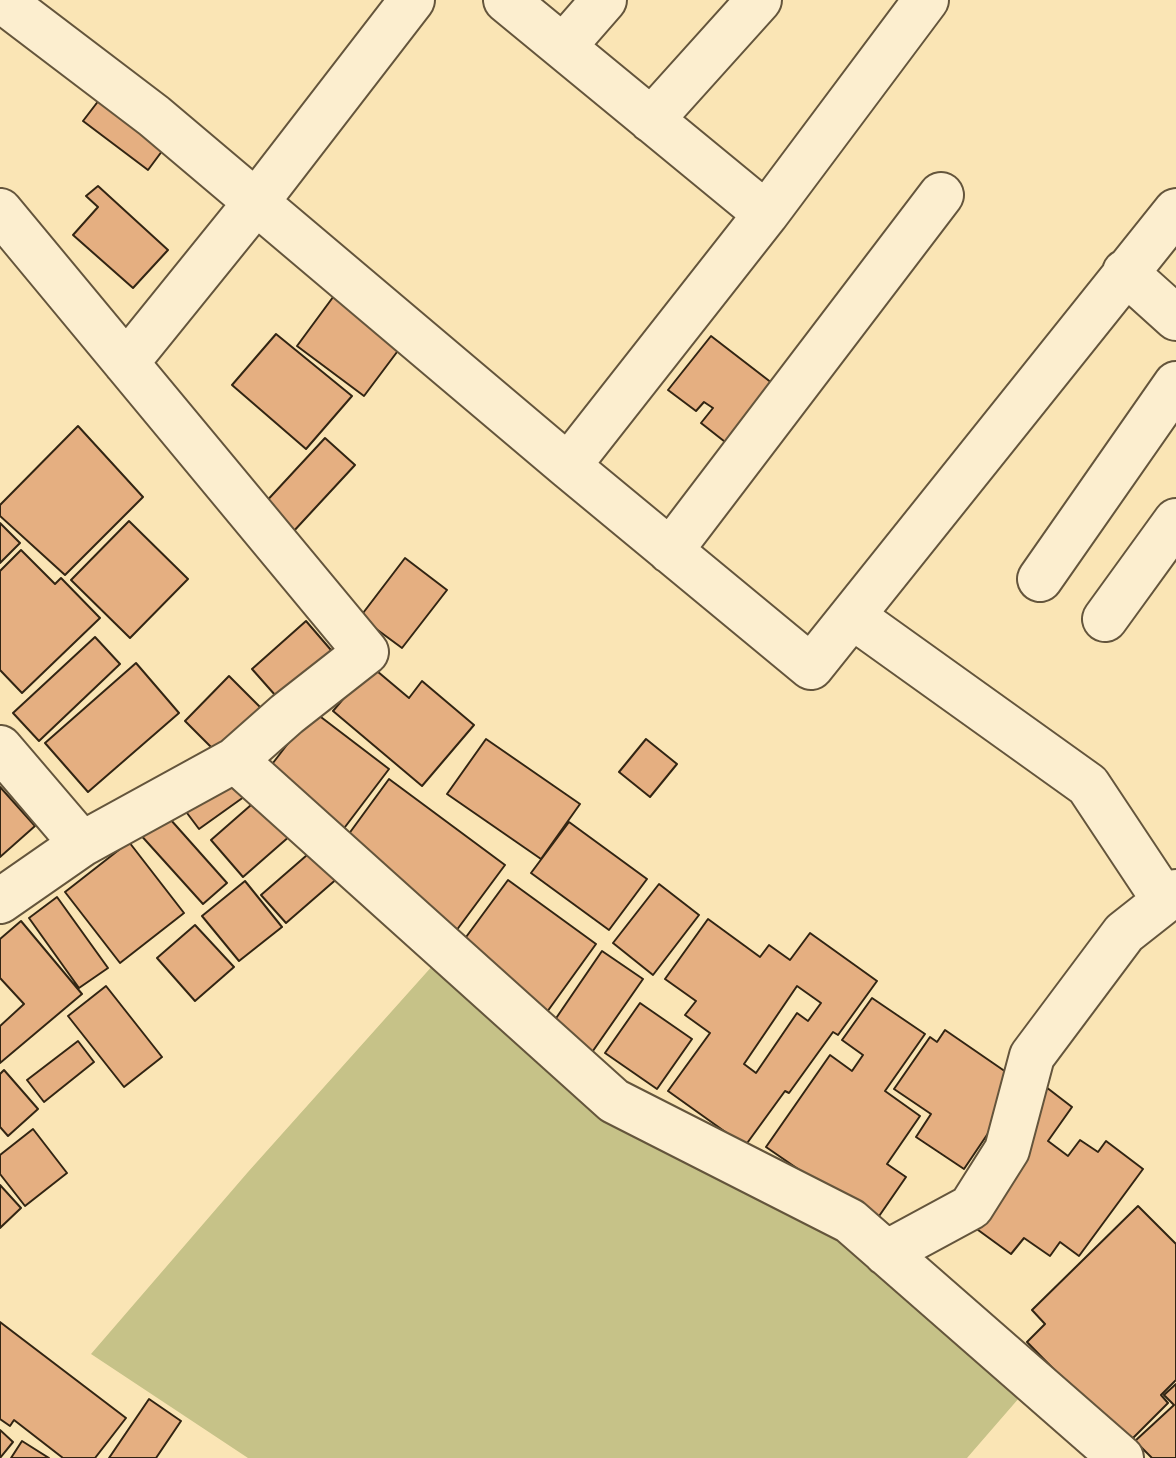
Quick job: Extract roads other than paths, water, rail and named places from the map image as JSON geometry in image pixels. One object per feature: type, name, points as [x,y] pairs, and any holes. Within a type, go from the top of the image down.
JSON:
[{"type":"street","points":[[506,0],[766,214]]},
{"type":"street","points":[[563,47],[604,0]]},
{"type":"street","points":[[651,120],[759,0]]},
{"type":"street","points":[[568,466],[766,214],[926,0]]},
{"type":"street","points":[[4,2],[154,116],[811,667],[1176,211]]},
{"type":"street","points":[[126,363],[257,201],[400,4]]},
{"type":"street","points":[[670,551],[941,195]]},
{"type":"street","points":[[0,211],[366,652],[287,714],[235,760],[82,844],[0,901]]},
{"type":"street","points":[[1125,272],[1176,318]]},
{"type":"street","points":[[1040,579],[1176,384]]},
{"type":"street","points":[[1105,619],[1176,521]]},
{"type":"street","points":[[852,616],[1088,785],[1170,896],[1124,933],[1032,1056],[1007,1150],[971,1207],[886,1253]]},
{"type":"street","points":[[0,748],[82,844]]},
{"type":"street","points":[[235,760],[614,1101],[850,1221],[1121,1458]]}]
